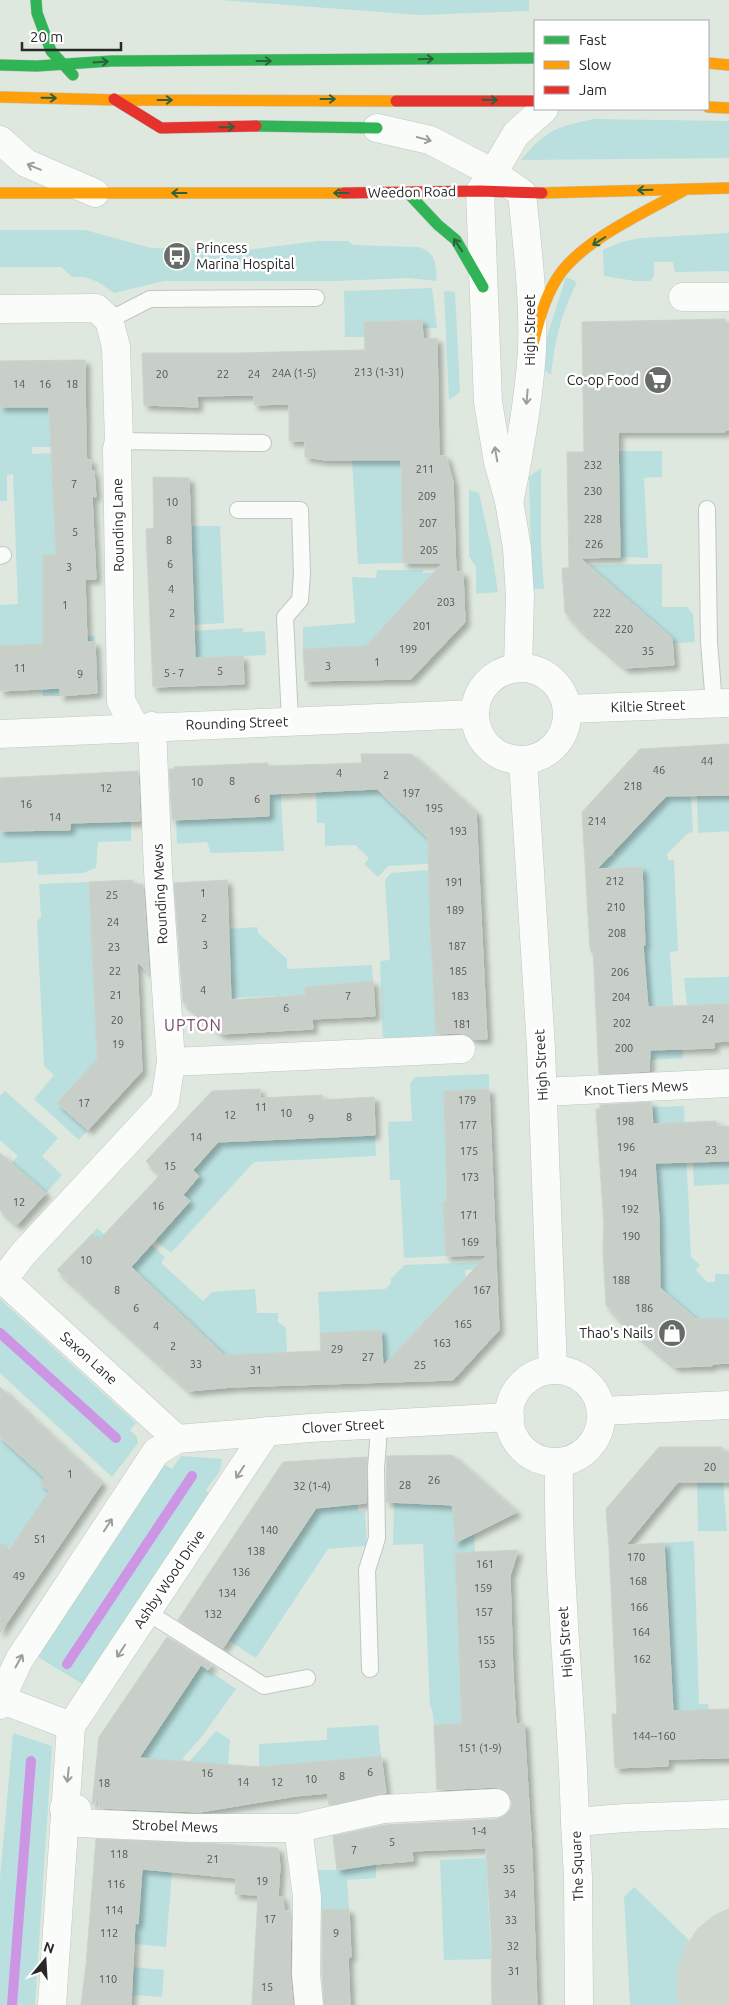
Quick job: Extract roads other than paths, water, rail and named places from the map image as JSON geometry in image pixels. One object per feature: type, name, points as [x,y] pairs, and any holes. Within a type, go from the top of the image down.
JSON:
[{"type":"highway","points":[[36,0],[37,12],[51,51],[76,79],[116,100],[161,128],[251,126],[377,128]]},
{"type":"highway","points":[[0,65],[63,65],[111,61],[534,58]]},
{"type":"highway","points":[[709,63],[729,65]]},
{"type":"highway","points":[[0,97],[116,100],[461,99],[534,101]]},
{"type":"highway","points":[[709,107],[729,108]]},
{"type":"highway","name":"Weedon Road","points":[[0,193],[408,193],[486,182]]},
{"type":"highway","points":[[522,193],[729,188]]},
{"type":"highway","points":[[532,348],[550,291],[562,271],[584,250],[686,189]]},
{"type":"highway","points":[[408,193],[438,225],[456,240],[483,287]]},
{"type":"street","points":[[486,182],[516,134],[543,110]]},
{"type":"street","points":[[377,128],[430,140],[486,182],[522,193]]},
{"type":"street","name":"Weedon Road","points":[[0,140],[26,163],[96,193]]},
{"type":"street","name":"High Street","points":[[486,182],[483,287],[488,402],[498,462],[509,501],[517,548],[520,597],[518,667]]},
{"type":"street","name":"High Street","points":[[509,501],[527,403],[532,348],[530,268],[522,193]]},
{"type":"street","points":[[683,297],[729,297]]},
{"type":"street","points":[[0,308],[96,308],[109,320]]},
{"type":"street","name":"Rounding Lane","points":[[109,320],[116,347],[119,441],[117,449],[121,701],[144,726]]},
{"type":"street","points":[[518,667],[532,669],[545,674],[556,683],[563,695],[567,709],[566,724],[561,738],[551,749],[538,756],[523,760],[508,758],[489,747],[477,728],[475,714],[477,700],[483,687],[492,677],[505,670],[518,667]]},
{"type":"street","name":"Kiltie Street","points":[[567,709],[721,703]]},
{"type":"street","name":"Rounding Street","points":[[0,734],[144,726],[475,714]]},
{"type":"street","name":"Rounding Mews","points":[[2,1278],[165,1101],[171,1062],[158,871],[144,726]]},
{"type":"street","name":"High Street","points":[[523,760],[542,1092],[553,1370]]},
{"type":"street","points":[[171,1062],[461,1049]]},
{"type":"street","name":"Knot Tiers Mews","points":[[542,1092],[729,1083]]},
{"type":"street","name":"Saxon Lane","points":[[2,1278],[177,1438]]},
{"type":"street","points":[[553,1370],[570,1373],[583,1380],[593,1389],[600,1401],[602,1411],[593,1442],[585,1452],[573,1459],[559,1462],[543,1460],[528,1453],[516,1442],[511,1429],[510,1417],[512,1402],[517,1390],[528,1378],[553,1370]]},
{"type":"street","points":[[602,1411],[729,1405]]},
{"type":"street","name":"Clover Street","points":[[177,1438],[510,1417]]},
{"type":"street","name":"Ashby Wood Drive","points":[[52,2005],[71,1726],[267,1431]]},
{"type":"street","points":[[0,1705],[0,1699],[19,1660],[156,1452],[177,1438]]},
{"type":"street","name":"High Street","points":[[559,1462],[558,1525],[575,1822]]},
{"type":"street","points":[[0,1699],[71,1726]]},
{"type":"street","name":"Strobel Mews","points":[[64,1808],[77,1809],[78,1822],[191,1828],[298,1828],[383,1809],[496,1802]]},
{"type":"street","name":"The Square","points":[[579,2005],[578,1877],[575,1822],[729,1814]]},
{"type":"street","points":[[298,1828],[307,1897],[306,1974],[309,2005]]},
{"type":"lane","points":[[109,320],[150,299],[316,298]]},
{"type":"lane","points":[[119,441],[263,443]]},
{"type":"lane","points":[[707,509],[709,642],[721,703]]},
{"type":"lane","points":[[238,510],[300,510],[302,574],[300,600],[285,617],[290,721]]},
{"type":"lane","points":[[370,1669],[367,1570],[377,1538],[376,1468],[378,1424]]},
{"type":"lane","points":[[147,1612],[264,1686],[307,1678]]},
{"type":"waterway","points":[[0,1333],[116,1438]]},
{"type":"waterway","points":[[67,1664],[192,1476]]},
{"type":"waterway","points":[[12,2005],[31,1761]]},
{"type":"place","name":"Princess Marina Hospital","points":[[177,256]]},
{"type":"place","name":"Co-op Food","points":[[658,380]]},
{"type":"place","name":"Thao's Nails","points":[[672,1333]]},
{"type":"district","name":"UPTON","points":[[193,1025]]}]
